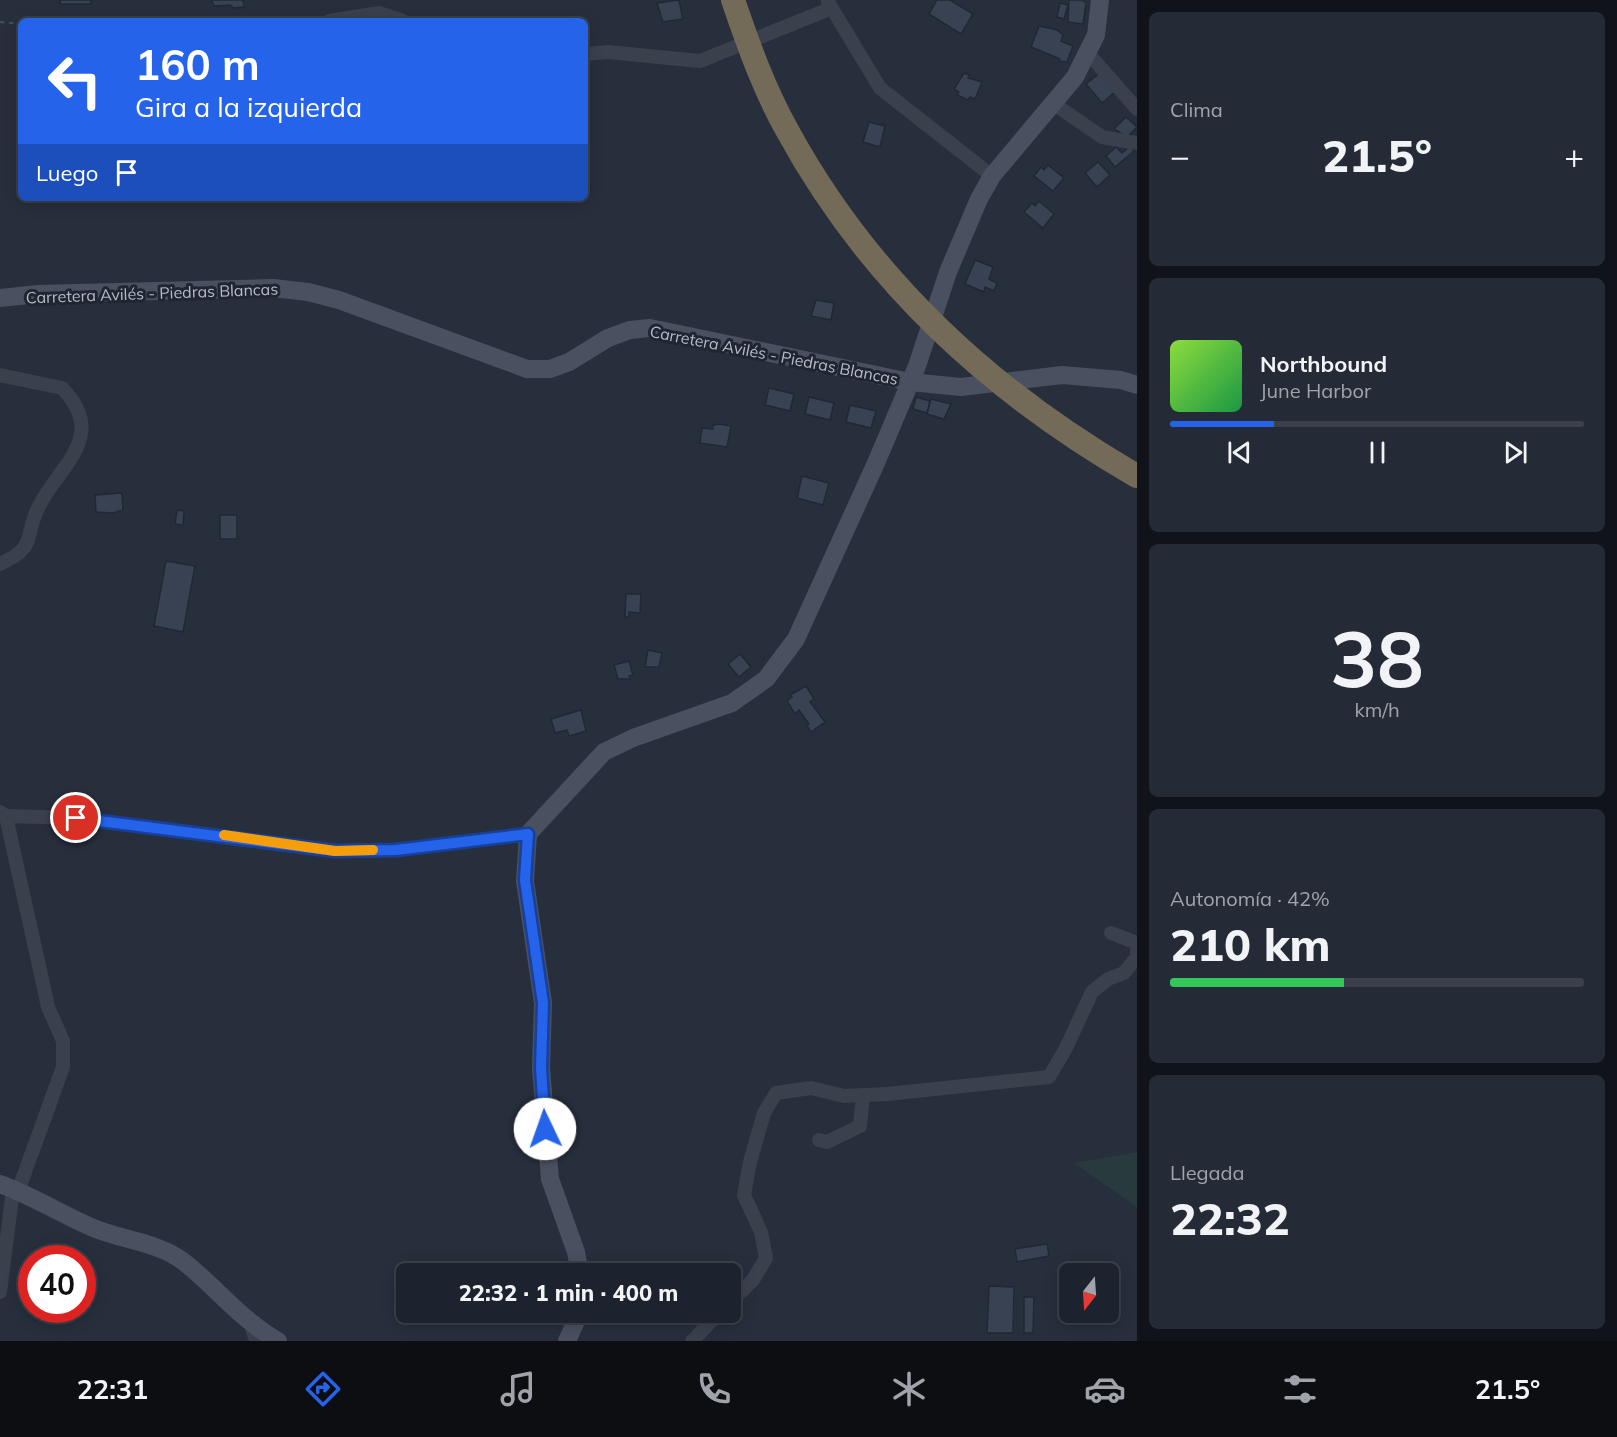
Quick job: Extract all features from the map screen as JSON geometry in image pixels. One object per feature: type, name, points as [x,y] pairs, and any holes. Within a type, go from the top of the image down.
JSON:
[{"type":"highway","points":[[733,0],[748,45],[786,130],[846,224],[919,312],[1032,410],[1093,451],[1137,476]]},
{"type":"street","points":[[578,1263],[550,1179],[541,1068],[543,1003],[525,880],[528,834],[604,752],[633,738],[732,703],[766,679],[795,639],[914,374],[948,272],[979,200],[992,176],[1075,77],[1095,35],[1100,0]]},
{"type":"street","points":[[588,54],[608,52],[700,61],[830,4],[880,88],[992,176]]},
{"type":"street","points":[[348,18],[379,13],[394,18]]},
{"type":"street","points":[[1087,52],[1137,109]]},
{"type":"street","points":[[1054,104],[1102,137],[1137,143]]},
{"type":"street","name":"Carretera Avilés - Piedras Blancas","points":[[0,298],[38,294],[273,288],[308,292],[339,300],[527,369],[550,369],[569,362],[608,338],[630,330],[650,328],[914,374],[961,387],[1062,375],[1121,380],[1137,385]]},
{"type":"street","points":[[0,375],[62,388],[77,409],[81,423],[80,440],[71,463],[50,488],[38,507],[27,546],[16,556],[0,564]]},
{"type":"street","points":[[0,1292],[12,1198],[18,1191],[63,1067],[63,1041],[48,1006],[3,814],[76,818],[335,851],[396,850],[528,834]]},
{"type":"street","points":[[741,1292],[753,1280],[766,1258],[761,1232],[744,1195],[750,1162],[764,1113],[776,1093],[811,1088],[844,1096],[863,1095],[1049,1077],[1065,1050],[1092,992],[1108,979],[1124,973],[1137,957],[1137,943],[1111,933]]},
{"type":"street","points":[[819,1140],[827,1142],[860,1126],[863,1095]]},
{"type":"street","points":[[0,1184],[91,1227],[162,1250],[183,1261],[254,1333],[278,1341]]},
{"type":"street","points":[[567,1341],[575,1323]]},
{"type":"street","points":[[692,1341],[709,1323]]},
{"type":"path","points":[[0,22],[18,24]]},
{"type":"shaded area","points":[[1137,1152],[1137,1207],[1074,1163]]},
{"type":"building","points":[[60,0],[91,0],[91,4],[60,4]]},
{"type":"building","points":[[212,0],[243,0],[244,7],[214,6]]},
{"type":"building","points":[[679,0],[683,19],[663,22],[657,3]]},
{"type":"building","points":[[937,0],[950,0],[973,14],[961,34],[929,14]]},
{"type":"building","points":[[1069,0],[1082,0],[1086,3],[1083,24],[1068,22]]},
{"type":"building","points":[[1060,3],[1068,5],[1064,19],[1057,17]]},
{"type":"building","points":[[1039,26],[1057,30],[1063,35],[1061,41],[1073,46],[1067,62],[1059,61],[1060,59],[1031,47]]},
{"type":"building","points":[[964,73],[969,75],[968,78],[982,82],[975,99],[970,97],[968,100],[957,95],[959,92],[954,89]]},
{"type":"building","points":[[1100,73],[1115,92],[1102,103],[1086,84]]},
{"type":"building","points":[[1126,117],[1137,127],[1127,137],[1114,129]]},
{"type":"building","points":[[869,122],[885,126],[880,147],[863,142]]},
{"type":"building","points":[[1130,146],[1134,151],[1115,167],[1106,156],[1116,147],[1122,153]]},
{"type":"building","points":[[1098,162],[1110,175],[1097,187],[1085,173]]},
{"type":"building","points":[[1048,165],[1064,178],[1053,191],[1034,176],[1041,167],[1044,170]]},
{"type":"building","points":[[1039,201],[1054,214],[1043,228],[1024,212],[1032,203],[1035,206]]},
{"type":"building","points":[[975,260],[993,267],[989,279],[997,283],[994,291],[985,287],[984,292],[965,284]]},
{"type":"building","points":[[816,300],[834,303],[831,320],[811,316]]},
{"type":"building","points":[[769,388],[794,394],[790,411],[765,405]]},
{"type":"building","points":[[809,397],[834,403],[830,420],[805,414]]},
{"type":"building","points":[[916,397],[930,401],[927,413],[913,409]]},
{"type":"building","points":[[931,399],[951,404],[944,419],[927,414]]},
{"type":"building","points":[[850,405],[876,411],[871,428],[846,422]]},
{"type":"building","points":[[713,425],[731,426],[727,447],[700,443],[702,428],[713,429]]},
{"type":"building","points":[[802,476],[829,483],[823,505],[797,498]]},
{"type":"building","points":[[122,493],[123,510],[113,513],[96,512],[95,495]]},
{"type":"building","points":[[177,510],[184,511],[183,525],[175,524]]},
{"type":"building","points":[[220,515],[237,515],[237,539],[220,539]]},
{"type":"building","points":[[166,561],[195,566],[183,632],[154,626]]},
{"type":"building","points":[[626,594],[641,594],[640,613],[629,612],[629,617],[625,617]]},
{"type":"building","points":[[648,650],[662,653],[659,667],[645,667]]},
{"type":"building","points":[[740,654],[751,667],[739,677],[728,664]]},
{"type":"building","points":[[629,661],[633,675],[629,676],[630,679],[618,679],[614,665]]},
{"type":"building","points":[[806,686],[814,699],[810,702],[825,722],[811,732],[807,726],[809,724],[799,710],[795,714],[787,701],[792,697],[790,695]]},
{"type":"building","points":[[581,710],[586,731],[569,736],[567,730],[555,733],[551,719]]},
{"type":"building","points":[[1047,1244],[1049,1256],[1017,1262],[1015,1249]]},
{"type":"building","points":[[989,1286],[1014,1287],[1013,1333],[987,1333]]},
{"type":"building","points":[[1024,1297],[1034,1297],[1033,1333],[1024,1333]]},
{"type":"slow traffic","points":[[224,835],[284,846],[335,851],[373,850]]},
{"type":"route","points":[[76,818],[335,851],[396,850],[528,834],[525,880],[543,1003],[541,1068],[545,1129]]}]
